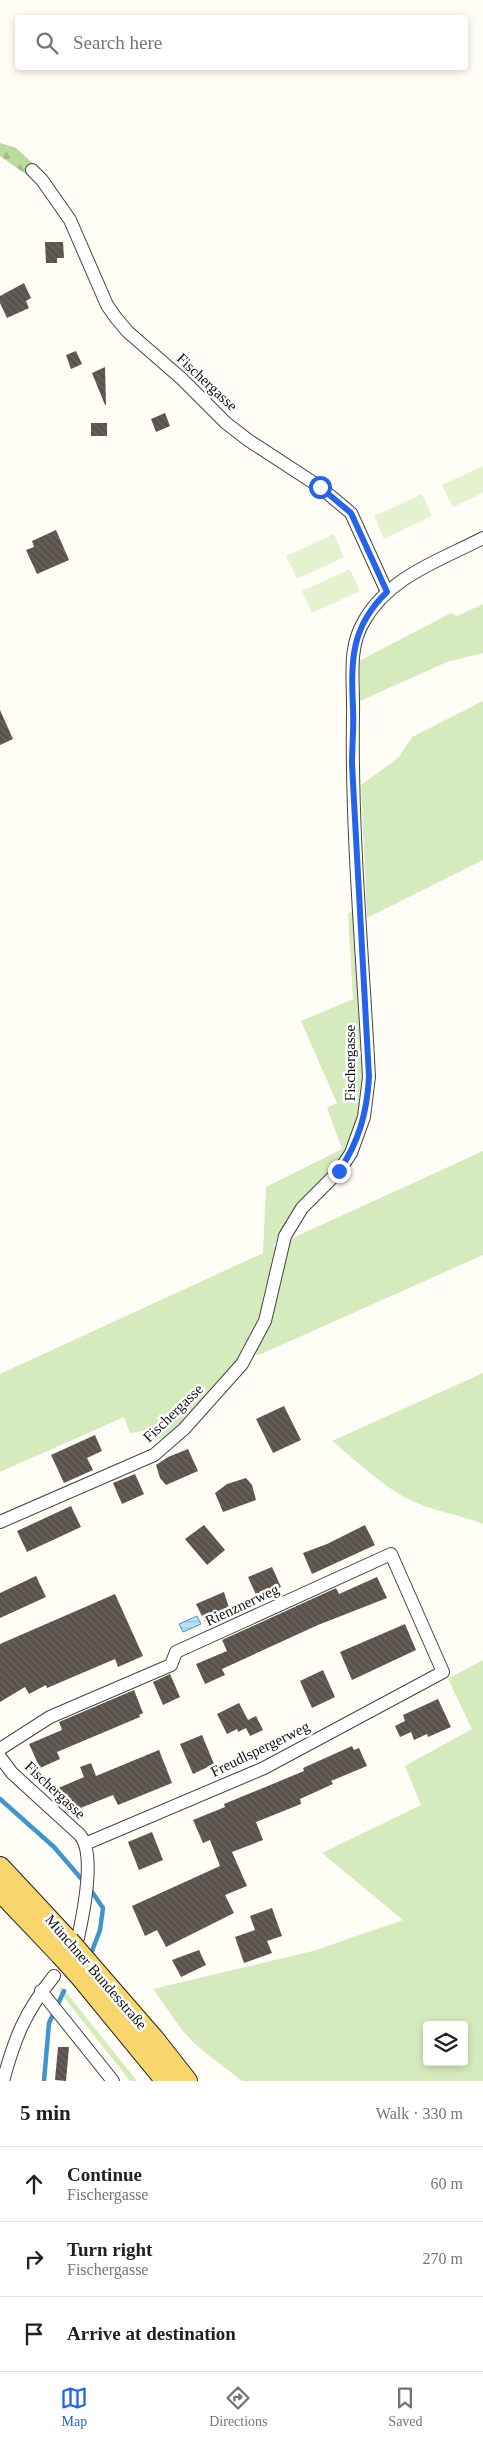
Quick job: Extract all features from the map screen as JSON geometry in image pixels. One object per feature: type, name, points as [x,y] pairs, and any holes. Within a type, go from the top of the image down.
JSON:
[{"type":"main road","name":"Münchner Bundesstraße","points":[[0,1867],[69,1945],[83,1969],[166,2081]]},
{"type":"main road","name":"Münchner Bundesstraße","points":[[0,1891],[69,1945]]},
{"type":"main road","name":"Münchner Bundesstraße","points":[[83,1969],[154,2039],[187,2081]]},
{"type":"street","name":"Fischergasse","points":[[32,170],[42,180],[65,213],[85,250],[107,305],[128,332],[248,440],[320,487],[351,513],[387,592]]},
{"type":"street","name":"Fischergasse","points":[[0,1522],[154,1455],[184,1428],[224,1386],[259,1336],[270,1305],[274,1276],[285,1236],[302,1208],[339,1171],[351,1153],[364,1117],[369,1077],[352,764],[353,711],[351,680],[354,648],[363,622],[387,592],[400,580],[483,538]]},
{"type":"street","name":"Rienznerweg","points":[[0,1749],[50,1717],[171,1665],[176,1652],[391,1554],[443,1672]]},
{"type":"street","name":"Freudlspergerweg","points":[[85,1844],[264,1768],[443,1672]]},
{"type":"street","name":"Fischergasse","points":[[0,1757],[12,1773],[80,1835],[85,1844]]},
{"type":"street","points":[[69,1945],[85,1896],[85,1844]]},
{"type":"street","points":[[3,2081],[20,2026],[46,1996],[54,1976]]},
{"type":"street","points":[[46,1996],[113,2081]]},
{"type":"green space","points":[[0,143],[16,148],[38,168],[40,184],[0,156]]},
{"type":"green space","points":[[483,466],[483,493],[453,507],[442,485]]},
{"type":"green space","points":[[422,494],[432,516],[384,539],[374,516]]},
{"type":"green space","points":[[334,534],[344,557],[297,579],[286,556]]},
{"type":"green space","points":[[350,569],[360,591],[312,613],[302,591]]},
{"type":"green space","points":[[483,604],[483,653],[447,662],[360,701],[359,661],[451,613],[457,616]]},
{"type":"green space","points":[[483,701],[483,860],[367,918],[361,785],[398,758],[412,737]]},
{"type":"green space","points":[[355,909],[364,1088],[357,1118],[348,1147],[343,1156],[332,1171],[297,1206],[284,1225],[273,1247],[483,1151],[483,1255],[259,1355],[245,1352],[193,1414],[162,1439],[143,1431],[130,1433],[124,1417],[0,1472],[0,1374],[263,1253],[266,1187],[342,1149],[327,1108],[337,1103],[301,1021],[353,999],[348,914]]},
{"type":"green space","points":[[483,1373],[483,1524],[425,1506],[406,1498],[378,1479],[332,1441]]},
{"type":"green space","points":[[483,1660],[483,2081],[242,2081],[197,2046],[182,2030],[153,1989],[313,1951],[403,1920],[322,1853],[421,1805],[405,1766],[472,1729],[448,1679]]},
{"type":"green space","points":[[62,1987],[137,2081],[130,2081],[58,1990]]},
{"type":"water","points":[[197,1616],[201,1624],[183,1632],[179,1624]]},
{"type":"building","points":[[45,242],[63,242],[64,258],[57,258],[57,263],[46,263]]},
{"type":"building","points":[[24,283],[31,298],[26,301],[29,308],[7,318],[0,303],[0,296]]},
{"type":"building","points":[[76,351],[82,364],[71,369],[66,355]]},
{"type":"building","points":[[105,367],[106,405],[92,373]]},
{"type":"building","points":[[165,413],[170,426],[156,432],[151,419]]},
{"type":"building","points":[[91,423],[107,423],[107,436],[91,436]]},
{"type":"building","points":[[56,530],[69,560],[37,574],[26,550],[34,547],[32,541]]},
{"type":"building","points":[[0,710],[13,739],[0,745]]},
{"type":"building","points":[[284,1406],[301,1440],[273,1453],[256,1419]]},
{"type":"building","points":[[95,1435],[102,1451],[87,1458],[93,1470],[64,1483],[51,1455]]},
{"type":"building","points":[[188,1449],[198,1471],[166,1485],[160,1478],[156,1465],[168,1457]]},
{"type":"building","points":[[135,1474],[144,1494],[122,1504],[113,1483]]},
{"type":"building","points":[[246,1478],[252,1485],[256,1500],[223,1512],[215,1493],[227,1484]]},
{"type":"building","points":[[71,1506],[81,1527],[27,1552],[17,1531]]},
{"type":"building","points":[[204,1525],[225,1550],[207,1565],[185,1539]]},
{"type":"building","points":[[365,1525],[375,1545],[312,1574],[303,1553],[327,1544]]},
{"type":"building","points":[[272,1567],[281,1587],[257,1597],[248,1577]]},
{"type":"building","points":[[36,1576],[46,1597],[0,1618],[0,1593]]},
{"type":"building","points":[[377,1577],[387,1598],[318,1625],[222,1669],[225,1675],[205,1684],[196,1664],[227,1651],[222,1640],[336,1588],[339,1594]]},
{"type":"building","points":[[224,1592],[230,1611],[205,1622],[196,1604]]},
{"type":"building","points":[[115,1594],[143,1656],[118,1667],[115,1659],[47,1688],[46,1685],[29,1694],[25,1687],[0,1702],[0,1644]]},
{"type":"building","points":[[405,1624],[416,1650],[352,1680],[340,1652]]},
{"type":"building","points":[[323,1670],[335,1697],[312,1708],[300,1681]]},
{"type":"building","points":[[170,1674],[180,1697],[163,1705],[153,1682]]},
{"type":"building","points":[[134,1690],[143,1713],[139,1715],[140,1717],[57,1752],[60,1759],[40,1768],[29,1744],[62,1730],[59,1722]]},
{"type":"building","points":[[438,1699],[451,1727],[428,1737],[427,1734],[414,1740],[411,1732],[400,1737],[395,1726],[405,1721],[403,1715]]},
{"type":"building","points":[[239,1703],[248,1720],[256,1716],[263,1730],[250,1736],[246,1728],[238,1732],[237,1729],[227,1734],[217,1714]]},
{"type":"building","points":[[202,1735],[214,1764],[193,1774],[180,1744]]},
{"type":"building","points":[[352,1746],[354,1750],[359,1748],[367,1766],[331,1781],[333,1784],[300,1799],[301,1804],[256,1822],[263,1840],[232,1852],[247,1886],[225,1895],[234,1913],[166,1947],[157,1930],[145,1936],[132,1906],[220,1866],[210,1840],[203,1843],[193,1820],[225,1807],[224,1804],[304,1771],[303,1768]]},
{"type":"building","points":[[159,1750],[172,1783],[118,1805],[113,1795],[68,1813],[65,1810],[56,1789],[84,1777],[80,1767],[91,1763],[96,1776]]},
{"type":"building","points":[[152,1832],[163,1860],[139,1870],[128,1842]]},
{"type":"building","points":[[272,1908],[282,1936],[267,1941],[272,1953],[244,1963],[235,1937],[255,1930],[250,1916]]},
{"type":"building","points":[[199,1950],[206,1965],[181,1977],[172,1960]]},
{"type":"building","points":[[58,2047],[69,2047],[66,2081],[55,2080]]},
{"type":"waterway","points":[[0,1799],[54,1847],[85,1883]]},
{"type":"waterway","points":[[90,1889],[103,1908],[100,1930],[92,1951]]},
{"type":"waterway","points":[[44,2081],[49,2023],[64,1991]]},
{"type":"route","points":[[320,487],[351,513],[387,592],[379,599],[363,622],[354,648],[351,680],[353,711],[352,764],[369,1077],[368,1099],[358,1136],[351,1153],[339,1171]]}]
